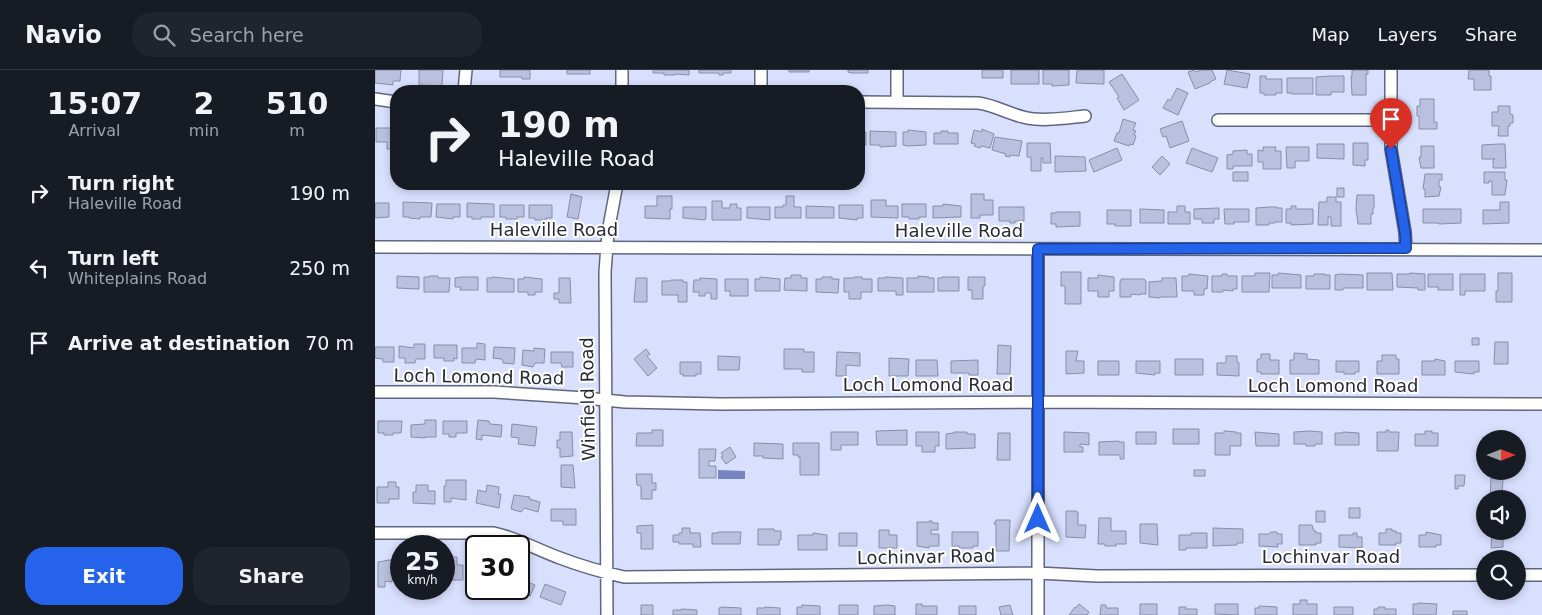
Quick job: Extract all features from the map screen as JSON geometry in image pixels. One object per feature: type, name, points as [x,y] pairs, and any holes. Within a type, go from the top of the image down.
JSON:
[{"type":"street","points":[[465,85],[466,70]]},
{"type":"street","points":[[622,70],[622,85]]},
{"type":"street","points":[[761,70],[761,85]]},
{"type":"street","points":[[897,70],[897,102]]},
{"type":"street","points":[[1391,70],[1392,156],[1406,248]]},
{"type":"street","points":[[375,99],[390,101]]},
{"type":"street","points":[[865,102],[954,102],[984,104],[1023,117],[1048,119],[1085,116]]},
{"type":"street","points":[[1218,120],[1391,120]]},
{"type":"street","name":"Winfield Road","points":[[607,615],[604,297],[606,248],[616,190]]},
{"type":"street","name":"Haleville Road","points":[[375,247],[1406,248],[1542,250]]},
{"type":"street","points":[[1038,249],[1038,615]]},
{"type":"street","name":"Loch Lomond Road","points":[[375,392],[493,392],[605,401],[721,404],[1038,402],[1542,404]]},
{"type":"street","name":"Lochinvar Road","points":[[375,533],[494,533],[509,536],[566,561],[623,577],[1038,573],[1097,576],[1476,575]]},
{"type":"street","points":[[1526,575],[1542,575]]},
{"type":"water","points":[[718,470],[745,471],[745,479],[718,479]]},
{"type":"building","points":[[375,70],[401,70],[400,81],[393,81],[393,85],[375,83]]},
{"type":"building","points":[[419,70],[443,70],[442,85],[419,85]]},
{"type":"building","points":[[500,70],[530,70],[530,79],[500,77]]},
{"type":"building","points":[[567,70],[590,70],[590,74],[567,74]]},
{"type":"building","points":[[653,70],[689,70],[689,75],[664,75],[664,73],[653,73]]},
{"type":"building","points":[[699,70],[731,70],[731,73],[719,75],[719,73],[699,73]]},
{"type":"building","points":[[789,70],[809,70],[809,72],[789,72]]},
{"type":"building","points":[[848,70],[868,70],[868,73],[852,73],[848,72]]},
{"type":"building","points":[[982,70],[1003,70],[1003,78],[982,78]]},
{"type":"building","points":[[1011,70],[1039,70],[1039,84],[1011,84]]},
{"type":"building","points":[[1043,70],[1069,70],[1069,85],[1052,86],[1052,84],[1043,84]]},
{"type":"building","points":[[1077,70],[1104,70],[1104,84],[1076,83]]},
{"type":"building","points":[[1194,70],[1196,72],[1212,70],[1216,79],[1195,89],[1188,72]]},
{"type":"building","points":[[1227,70],[1250,74],[1247,88],[1224,84]]},
{"type":"building","points":[[1352,70],[1368,70],[1368,74],[1366,74],[1366,95],[1352,95]]},
{"type":"building","points":[[1469,70],[1489,70],[1491,90],[1474,90],[1474,79],[1468,79]]},
{"type":"building","points":[[1122,74],[1139,100],[1124,110],[1117,98],[1119,97],[1109,82]]},
{"type":"building","points":[[1260,76],[1266,76],[1266,79],[1282,79],[1282,93],[1264,95],[1264,93],[1260,93]]},
{"type":"building","points":[[1344,76],[1344,92],[1331,92],[1331,95],[1316,95],[1316,77]]},
{"type":"building","points":[[1287,78],[1313,78],[1313,94],[1287,93]]},
{"type":"building","points":[[1177,88],[1188,93],[1178,115],[1163,108],[1168,99],[1170,101]]},
{"type":"building","points":[[1420,99],[1434,99],[1434,122],[1437,122],[1437,129],[1419,129],[1417,106],[1420,106]]},
{"type":"building","points":[[1498,106],[1510,106],[1510,114],[1513,115],[1513,123],[1510,123],[1510,126],[1508,126],[1508,136],[1498,136],[1499,126],[1492,126],[1492,112],[1498,112]]},
{"type":"building","points":[[1123,119],[1136,123],[1133,130],[1136,131],[1134,135],[1136,136],[1133,145],[1130,144],[1129,146],[1114,141],[1117,133],[1119,133]]},
{"type":"building","points":[[1182,121],[1189,141],[1170,148],[1166,136],[1163,137],[1160,129]]},
{"type":"building","points":[[376,128],[390,128],[390,149],[387,149],[387,142],[376,142]]},
{"type":"building","points":[[982,129],[994,134],[990,148],[981,146],[980,148],[971,143],[974,130],[982,132]]},
{"type":"building","points":[[908,130],[926,132],[926,145],[903,145],[903,132],[908,132]]},
{"type":"building","points":[[870,131],[896,132],[896,146],[880,147],[880,145],[870,145]]},
{"type":"building","points":[[941,131],[958,133],[958,144],[934,144],[934,133],[941,133]]},
{"type":"building","points":[[995,137],[1022,141],[1019,156],[1005,156],[1006,154],[992,150]]},
{"type":"building","points":[[1027,143],[1050,143],[1051,163],[1043,163],[1043,158],[1041,158],[1041,171],[1031,171],[1031,157],[1027,157]]},
{"type":"building","points":[[1353,143],[1368,143],[1368,160],[1365,160],[1365,166],[1353,165]]},
{"type":"building","points":[[1317,144],[1344,144],[1344,159],[1317,158]]},
{"type":"building","points":[[1505,144],[1506,168],[1493,168],[1493,160],[1495,159],[1482,159],[1482,145]]},
{"type":"building","points":[[1421,146],[1434,146],[1434,168],[1421,168],[1419,157],[1421,157]]},
{"type":"building","points":[[1263,147],[1276,147],[1275,151],[1281,151],[1281,169],[1263,169],[1263,162],[1258,162],[1258,150],[1263,151]]},
{"type":"building","points":[[1286,147],[1309,147],[1309,161],[1295,161],[1295,168],[1287,168]]},
{"type":"building","points":[[1117,148],[1122,160],[1094,172],[1089,160]]},
{"type":"building","points":[[1192,148],[1218,158],[1212,172],[1186,163]]},
{"type":"building","points":[[1247,150],[1247,154],[1252,154],[1252,166],[1233,166],[1233,169],[1227,169],[1227,155],[1233,154],[1233,151]]},
{"type":"building","points":[[1055,156],[1085,157],[1086,171],[1055,172]]},
{"type":"building","points":[[1162,156],[1170,164],[1160,175],[1152,167]]},
{"type":"building","points":[[1233,172],[1248,172],[1248,181],[1233,181]]},
{"type":"building","points":[[1484,172],[1505,172],[1505,180],[1507,180],[1505,195],[1492,195],[1492,181],[1484,183]]},
{"type":"building","points":[[1425,174],[1442,174],[1442,180],[1439,180],[1439,187],[1441,187],[1439,196],[1425,197],[1425,189],[1423,189]]},
{"type":"building","points":[[1337,188],[1344,188],[1344,197],[1337,197]]},
{"type":"building","points":[[571,194],[582,197],[578,219],[567,217]]},
{"type":"building","points":[[971,194],[984,194],[984,200],[993,200],[993,215],[980,215],[980,218],[971,218]]},
{"type":"building","points":[[1357,195],[1374,195],[1371,224],[1358,224]]},
{"type":"building","points":[[657,196],[672,196],[670,219],[645,218],[645,206],[657,206]]},
{"type":"building","points":[[786,196],[794,196],[794,207],[801,207],[801,218],[775,218],[775,207],[786,205]]},
{"type":"building","points":[[1327,197],[1336,197],[1336,202],[1341,202],[1341,226],[1331,226],[1331,217],[1328,217],[1328,225],[1318,225],[1319,202],[1327,202]]},
{"type":"building","points":[[871,200],[886,200],[886,206],[898,206],[898,218],[871,217]]},
{"type":"building","points":[[712,201],[722,201],[722,208],[730,208],[730,204],[737,204],[737,208],[741,208],[741,220],[712,220]]},
{"type":"building","points":[[403,202],[432,203],[431,217],[420,217],[420,219],[403,217]]},
{"type":"building","points":[[1500,202],[1509,202],[1509,223],[1483,224],[1483,210],[1500,210]]},
{"type":"building","points":[[375,203],[389,203],[389,217],[375,218]]},
{"type":"building","points":[[467,203],[494,204],[494,217],[472,219],[472,217],[467,217]]},
{"type":"building","points":[[437,204],[460,204],[460,217],[453,217],[453,219],[436,217]]},
{"type":"building","points":[[902,204],[926,204],[926,217],[909,219],[909,217],[902,217]]},
{"type":"building","points":[[943,204],[961,206],[961,217],[933,218],[933,206],[943,206]]},
{"type":"building","points":[[500,205],[524,205],[524,217],[506,219],[506,217],[500,217]]},
{"type":"building","points":[[529,205],[552,205],[552,218],[535,220],[535,218],[529,218]]},
{"type":"building","points":[[839,205],[863,205],[863,218],[857,218],[857,220],[839,218]]},
{"type":"building","points":[[806,206],[834,207],[834,218],[806,218]]},
{"type":"building","points":[[1177,206],[1185,206],[1185,212],[1190,212],[1190,224],[1168,224],[1168,212],[1177,212]]},
{"type":"building","points":[[1291,206],[1296,206],[1296,209],[1313,209],[1313,224],[1291,225],[1291,223],[1286,223],[1286,209],[1291,209]]},
{"type":"building","points":[[683,207],[706,207],[705,220],[683,218]]},
{"type":"building","points":[[747,207],[770,207],[770,220],[747,218]]},
{"type":"building","points":[[999,207],[1024,207],[1024,221],[1010,223],[1010,221],[999,221]]},
{"type":"building","points":[[1219,208],[1219,219],[1214,219],[1214,223],[1202,223],[1202,219],[1194,219],[1194,209]]},
{"type":"building","points":[[1256,208],[1282,208],[1282,222],[1256,225]]},
{"type":"building","points":[[1140,209],[1164,210],[1164,223],[1140,223]]},
{"type":"building","points":[[1224,209],[1249,209],[1249,222],[1225,224]]},
{"type":"building","points":[[1423,209],[1461,209],[1461,223],[1423,223]]},
{"type":"building","points":[[1107,210],[1131,210],[1131,226],[1107,224]]},
{"type":"building","points":[[1080,212],[1080,226],[1056,227],[1056,224],[1051,224],[1051,213]]},
{"type":"building","points":[[1061,272],[1081,272],[1081,304],[1065,304],[1065,286],[1061,286]]},
{"type":"building","points":[[1255,273],[1270,273],[1269,292],[1242,292],[1242,276],[1255,276]]},
{"type":"building","points":[[1278,273],[1301,275],[1301,288],[1272,288],[1272,275],[1278,275]]},
{"type":"building","points":[[1367,273],[1392,273],[1393,290],[1367,290]]},
{"type":"building","points":[[1498,273],[1512,273],[1512,302],[1496,302]]},
{"type":"building","points":[[1189,274],[1208,276],[1207,289],[1204,289],[1204,295],[1194,295],[1194,291],[1182,291],[1182,276],[1189,276]]},
{"type":"building","points":[[1222,274],[1237,276],[1237,289],[1233,289],[1233,291],[1212,292],[1212,276],[1222,276]]},
{"type":"building","points":[[1314,274],[1330,275],[1330,289],[1306,289],[1306,276],[1314,276]]},
{"type":"building","points":[[1397,274],[1425,274],[1425,290],[1397,287]]},
{"type":"building","points":[[1428,274],[1453,274],[1453,290],[1438,290],[1438,287],[1428,287]]},
{"type":"building","points":[[1460,274],[1485,274],[1485,291],[1465,291],[1465,295],[1460,295]]},
{"type":"building","points":[[791,275],[801,275],[801,278],[807,278],[807,291],[784,290],[785,278],[791,278]]},
{"type":"building","points":[[1098,275],[1114,277],[1114,291],[1109,291],[1109,297],[1098,297],[1098,291],[1088,291],[1088,278],[1098,278]]},
{"type":"building","points":[[1335,275],[1363,275],[1363,288],[1335,290]]},
{"type":"building","points":[[397,276],[419,277],[419,289],[397,288]]},
{"type":"building","points":[[918,276],[934,278],[934,292],[907,292],[907,278],[918,278]]},
{"type":"building","points":[[424,277],[450,278],[449,292],[424,292]]},
{"type":"building","points":[[478,277],[478,290],[460,290],[461,287],[455,287],[455,278]]},
{"type":"building","points":[[524,277],[542,279],[542,292],[528,295],[528,292],[518,292],[518,279],[524,279]]},
{"type":"building","points":[[760,277],[780,279],[780,291],[755,291],[755,279],[760,279]]},
{"type":"building","points":[[822,277],[839,279],[838,293],[816,292],[816,279],[822,279]]},
{"type":"building","points":[[959,277],[959,291],[938,291],[938,278]]},
{"type":"building","points":[[968,277],[985,277],[983,299],[972,299],[972,290],[968,290]]},
{"type":"building","points":[[487,278],[514,279],[514,292],[487,292]]},
{"type":"building","points":[[559,278],[570,278],[571,303],[559,303],[559,299],[554,299],[554,293],[559,293]]},
{"type":"building","points":[[636,278],[647,278],[647,302],[634,302]]},
{"type":"building","points":[[700,278],[717,279],[717,299],[711,299],[711,293],[699,296],[699,292],[693,292],[694,280],[700,280]]},
{"type":"building","points":[[844,278],[872,279],[872,292],[861,292],[861,299],[849,299],[849,292],[844,292]]},
{"type":"building","points":[[878,278],[903,278],[903,295],[896,295],[896,291],[878,291]]},
{"type":"building","points":[[1162,278],[1176,278],[1177,297],[1149,297],[1149,282],[1162,281]]},
{"type":"building","points":[[725,279],[748,279],[748,296],[730,296],[730,291],[725,291]]},
{"type":"building","points":[[1121,279],[1144,279],[1146,281],[1146,294],[1131,294],[1131,297],[1120,297]]},
{"type":"building","points":[[662,281],[687,282],[687,302],[678,302],[678,295],[662,295]]},
{"type":"building","points":[[1472,338],[1479,338],[1479,345],[1472,345]]},
{"type":"building","points":[[1495,342],[1508,342],[1508,364],[1494,364]]},
{"type":"building","points":[[477,343],[485,344],[485,360],[476,359],[475,363],[462,363],[462,348],[477,348]]},
{"type":"building","points":[[414,344],[425,344],[425,359],[416,359],[415,363],[405,363],[405,358],[399,358],[399,346],[414,348]]},
{"type":"building","points":[[434,345],[457,345],[457,359],[454,358],[454,361],[444,361],[444,358],[434,358]]},
{"type":"building","points":[[998,345],[1011,346],[1010,374],[997,374]]},
{"type":"building","points":[[375,347],[394,347],[394,362],[383,362],[383,359],[375,358]]},
{"type":"building","points":[[494,347],[515,348],[514,364],[503,363],[501,359],[493,358]]},
{"type":"building","points":[[534,348],[545,349],[544,363],[535,363],[533,367],[522,365],[523,350],[534,351]]},
{"type":"building","points":[[646,349],[650,354],[647,356],[657,368],[648,376],[634,359]]},
{"type":"building","points":[[784,349],[804,349],[804,352],[814,352],[814,372],[802,372],[802,369],[784,369]]},
{"type":"building","points":[[1066,351],[1078,351],[1076,361],[1084,361],[1084,373],[1066,374]]},
{"type":"building","points":[[551,352],[573,352],[573,367],[562,367],[561,363],[551,363]]},
{"type":"building","points":[[837,352],[860,353],[860,366],[846,365],[846,376],[836,376]]},
{"type":"building","points":[[1294,353],[1307,354],[1307,359],[1319,360],[1319,374],[1290,374],[1290,360],[1294,360]]},
{"type":"building","points":[[1261,354],[1270,354],[1270,360],[1279,360],[1279,374],[1261,374],[1261,372],[1257,372],[1257,360],[1261,358]]},
{"type":"building","points":[[1382,355],[1396,355],[1396,359],[1399,359],[1399,374],[1377,374],[1377,361],[1382,361]]},
{"type":"building","points":[[718,356],[740,357],[739,370],[718,370]]},
{"type":"building","points":[[1226,356],[1237,356],[1239,376],[1217,375],[1217,363],[1226,363]]},
{"type":"building","points":[[889,358],[909,359],[908,376],[889,376]]},
{"type":"building","points":[[1175,359],[1203,359],[1203,375],[1175,375]]},
{"type":"building","points":[[1435,359],[1445,361],[1445,375],[1422,375],[1422,361],[1435,361]]},
{"type":"building","points":[[916,360],[937,360],[938,376],[916,376]]},
{"type":"building","points":[[978,360],[978,375],[951,373],[951,361]]},
{"type":"building","points":[[1098,361],[1119,361],[1119,375],[1098,375]]},
{"type":"building","points":[[1136,361],[1160,361],[1160,373],[1155,373],[1155,375],[1136,373]]},
{"type":"building","points":[[1336,361],[1359,361],[1359,372],[1344,374],[1344,372],[1336,372]]},
{"type":"building","points":[[1455,361],[1479,361],[1479,372],[1474,372],[1474,374],[1455,372]]},
{"type":"building","points":[[680,362],[701,362],[701,374],[683,376],[683,374],[680,374]]},
{"type":"building","points":[[425,420],[436,420],[436,437],[411,437],[411,425],[425,424]]},
{"type":"building","points":[[478,420],[502,425],[501,437],[482,435],[482,440],[476,439]]},
{"type":"building","points":[[378,421],[402,421],[401,433],[384,435],[384,433],[378,433]]},
{"type":"building","points":[[443,421],[467,421],[467,433],[456,433],[456,437],[449,437],[449,434],[443,434]]},
{"type":"building","points":[[512,424],[537,427],[535,446],[518,444],[519,438],[511,437]]},
{"type":"building","points":[[1173,429],[1199,429],[1199,444],[1173,444]]},
{"type":"building","points":[[652,430],[663,430],[663,446],[636,446],[637,433],[652,433]]},
{"type":"building","points":[[907,430],[907,445],[877,445],[876,431]]},
{"type":"building","points":[[1386,430],[1389,430],[1389,432],[1399,432],[1398,451],[1377,451],[1377,432],[1386,432]]},
{"type":"building","points":[[1224,431],[1241,433],[1241,446],[1230,446],[1230,455],[1215,455],[1215,433],[1224,433]]},
{"type":"building","points":[[1425,431],[1438,433],[1438,446],[1415,446],[1415,434],[1425,434]]},
{"type":"building","points":[[560,432],[572,432],[573,456],[560,457],[560,448],[557,448],[557,440],[560,440]]},
{"type":"building","points":[[831,432],[858,432],[858,445],[841,445],[841,450],[831,450]]},
{"type":"building","points":[[916,432],[939,432],[939,446],[935,446],[935,452],[922,452],[922,446],[916,446]]},
{"type":"building","points":[[954,432],[975,434],[975,448],[946,449],[946,434]]},
{"type":"building","points":[[1064,432],[1089,433],[1089,445],[1080,444],[1080,447],[1083,447],[1083,452],[1064,452]]},
{"type":"building","points":[[1136,432],[1156,432],[1156,444],[1136,444]]},
{"type":"building","points":[[1255,432],[1279,434],[1279,446],[1256,446]]},
{"type":"building","points":[[1294,432],[1322,432],[1322,444],[1306,446],[1306,444],[1294,444]]},
{"type":"building","points":[[998,433],[1010,433],[1010,460],[997,460]]},
{"type":"building","points":[[1335,433],[1359,433],[1359,445],[1335,445]]},
{"type":"building","points":[[1099,442],[1124,442],[1124,459],[1120,459],[1120,455],[1099,455]]},
{"type":"building","points":[[754,443],[783,444],[783,459],[754,456]]},
{"type":"building","points":[[793,443],[819,443],[819,475],[800,475],[800,457],[793,455]]},
{"type":"building","points":[[730,447],[736,457],[726,464],[721,457],[723,456],[721,453]]},
{"type":"building","points":[[699,449],[716,449],[715,461],[709,461],[709,466],[716,466],[716,478],[699,478]]},
{"type":"building","points":[[561,465],[573,465],[575,488],[561,487]]},
{"type":"building","points":[[1194,470],[1205,470],[1205,476],[1194,476]]},
{"type":"building","points":[[636,474],[652,474],[652,483],[656,483],[656,490],[652,490],[652,499],[641,499],[641,486],[637,485]]},
{"type":"building","points":[[1455,475],[1465,475],[1464,486],[1458,486],[1458,489],[1455,489]]},
{"type":"building","points":[[446,480],[466,480],[466,500],[451,498],[451,502],[444,502]]},
{"type":"building","points":[[1491,480],[1503,480],[1502,490],[1490,490]]},
{"type":"building","points":[[388,482],[396,482],[396,487],[399,487],[399,499],[389,499],[389,503],[377,503],[377,487],[388,487]]},
{"type":"building","points":[[416,485],[428,485],[428,491],[435,491],[435,504],[413,503],[413,492],[416,492]]},
{"type":"building","points":[[487,485],[499,487],[498,494],[501,494],[499,508],[476,503],[478,490],[486,492]]},
{"type":"building","points":[[514,495],[530,497],[529,499],[540,502],[538,512],[524,508],[521,512],[511,509]]},
{"type":"building","points":[[1349,508],[1360,508],[1360,518],[1349,518]]},
{"type":"building","points":[[551,509],[576,509],[576,525],[563,525],[563,521],[551,521]]},
{"type":"building","points":[[1066,511],[1078,512],[1078,525],[1086,525],[1085,538],[1066,537]]},
{"type":"building","points":[[1316,511],[1325,511],[1325,522],[1316,522]]},
{"type":"building","points":[[1099,518],[1111,518],[1111,531],[1126,531],[1126,544],[1105,546],[1105,544],[1098,544]]},
{"type":"building","points":[[996,520],[1010,520],[1009,551],[996,551],[996,524],[994,524]]},
{"type":"building","points":[[929,521],[938,523],[938,530],[931,530],[931,534],[939,534],[939,546],[929,546],[929,548],[917,546],[917,522]]},
{"type":"building","points":[[1140,524],[1157,524],[1158,545],[1140,543]]},
{"type":"building","points":[[653,525],[653,549],[641,549],[641,533],[637,533],[637,526]]},
{"type":"building","points":[[1299,525],[1312,525],[1316,533],[1321,533],[1321,543],[1316,543],[1316,545],[1299,545]]},
{"type":"building","points":[[682,528],[690,528],[690,533],[700,533],[701,547],[693,547],[693,544],[673,542],[673,535],[682,533]]},
{"type":"building","points":[[1213,528],[1243,529],[1243,543],[1213,546]]},
{"type":"building","points":[[758,529],[781,531],[779,545],[758,545]]},
{"type":"building","points":[[1386,529],[1392,529],[1396,533],[1401,533],[1401,543],[1396,543],[1396,545],[1379,545],[1379,533],[1386,533]]},
{"type":"building","points":[[879,530],[889,530],[889,535],[897,535],[897,548],[879,548]]},
{"type":"building","points":[[741,532],[740,544],[712,544],[712,533]]},
{"type":"building","points":[[952,532],[978,532],[978,546],[959,548],[959,546],[952,546]]},
{"type":"building","points":[[1271,532],[1282,534],[1282,544],[1277,544],[1278,547],[1259,546],[1259,534],[1269,534]]},
{"type":"building","points":[[1426,532],[1441,535],[1441,545],[1436,545],[1436,547],[1419,547],[1419,535],[1426,535]]},
{"type":"building","points":[[813,533],[827,535],[827,550],[798,550],[798,535],[813,535]]},
{"type":"building","points":[[839,533],[857,533],[857,546],[839,546]]},
{"type":"building","points":[[1191,533],[1207,533],[1207,548],[1179,550],[1179,535],[1191,535]]},
{"type":"building","points":[[1353,533],[1357,533],[1357,537],[1362,537],[1362,548],[1339,547],[1339,535],[1353,535]]},
{"type":"building","points":[[1491,540],[1503,540],[1503,547],[1491,548]]},
{"type":"building","points":[[455,557],[457,557],[457,565],[463,565],[463,580],[455,580]]},
{"type":"building","points":[[390,560],[390,582],[385,581],[385,587],[378,587],[378,562]]},
{"type":"building","points":[[530,583],[535,585],[530,596]]},
{"type":"building","points":[[545,584],[566,592],[561,605],[540,597]]},
{"type":"building","points":[[1300,600],[1307,600],[1307,604],[1317,604],[1317,615],[1293,615],[1293,604],[1300,604]]},
{"type":"building","points":[[916,604],[937,606],[937,615],[916,615]]},
{"type":"building","points":[[1079,604],[1089,612],[1087,615],[1069,615],[1075,607]]},
{"type":"building","points":[[1140,604],[1157,604],[1157,615],[1140,615]]},
{"type":"building","points":[[1215,604],[1238,604],[1238,615],[1215,614]]},
{"type":"building","points":[[1413,604],[1437,604],[1436,615],[1413,615]]},
{"type":"building","points":[[641,605],[653,605],[653,615],[641,615]]},
{"type":"building","points":[[802,605],[820,606],[820,615],[797,615],[797,607],[802,607]]},
{"type":"building","points":[[839,605],[858,605],[858,615],[839,615]]},
{"type":"building","points":[[1010,605],[1013,615],[1001,615],[999,607]]},
{"type":"building","points":[[1101,605],[1106,605],[1106,608],[1118,608],[1118,615],[1100,615]]},
{"type":"building","points":[[874,606],[895,606],[895,615],[874,615]]},
{"type":"building","points":[[959,606],[976,606],[976,615],[959,615]]},
{"type":"building","points":[[1259,606],[1277,607],[1277,615],[1255,615],[1255,608],[1259,608]]},
{"type":"building","points":[[1179,607],[1197,609],[1197,615],[1179,615]]},
{"type":"building","points":[[1334,607],[1353,607],[1353,615],[1334,615]]},
{"type":"building","points":[[1378,607],[1396,609],[1396,615],[1374,615],[1374,609],[1378,609]]},
{"type":"building","points":[[719,608],[741,608],[741,615],[719,615]]},
{"type":"building","points":[[757,608],[780,608],[780,615],[757,615]]},
{"type":"building","points":[[673,610],[697,610],[697,615],[673,615]]},
{"type":"building","points":[[1453,611],[1467,611],[1467,615],[1453,615]]},
{"type":"route","points":[[1038,519],[1038,249],[1406,248],[1391,149]]}]
